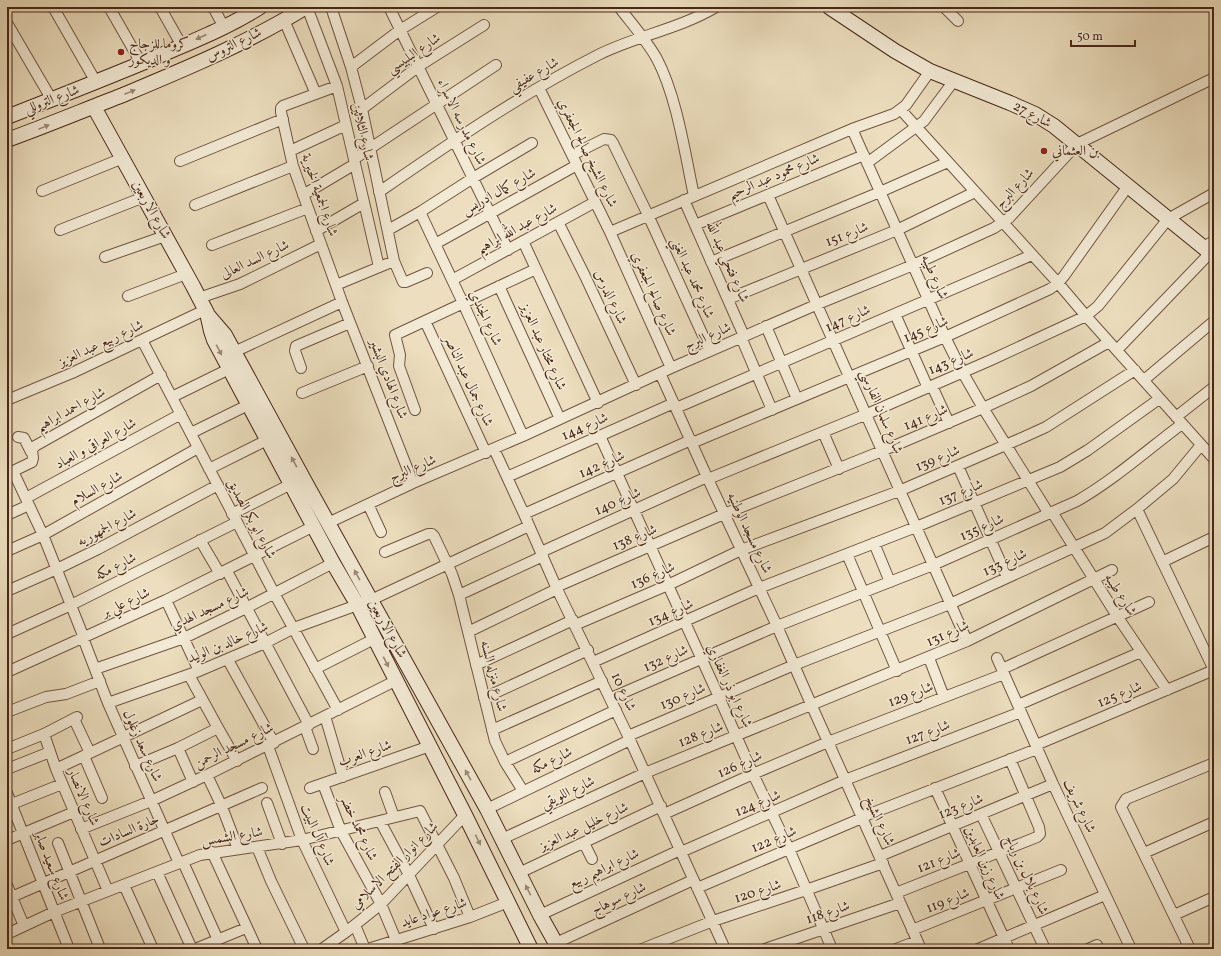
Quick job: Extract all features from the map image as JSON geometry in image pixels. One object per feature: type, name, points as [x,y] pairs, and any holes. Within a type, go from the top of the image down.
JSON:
[{"type":"street","points":[[53,7],[96,82]]},
{"type":"street","points":[[109,7],[140,63]]},
{"type":"street","points":[[160,7],[182,46]]},
{"type":"street","points":[[213,7],[224,27]]},
{"type":"street","name":"شارع التروس","points":[[96,82],[224,27],[260,7]]},
{"type":"street","name":"شارع التروس","points":[[94,107],[195,64],[284,20],[306,7]]},
{"type":"street","name":"شارع الثلاثين","points":[[306,7],[337,86],[379,267]]},
{"type":"street","name":"شارع الثلاثين","points":[[331,7],[351,67],[362,109],[394,261],[403,282],[427,273]]},
{"type":"street","name":"شارع مدرسه الاسراء","points":[[389,7],[508,250]]},
{"type":"street","points":[[351,67],[400,30],[437,7]]},
{"type":"street","points":[[619,7],[642,37],[657,60],[667,84],[675,111],[694,196]]},
{"type":"street","name":"شارع عفيفي","points":[[379,192],[454,140],[539,88],[600,54],[623,44],[684,23],[703,15],[716,7]]},
{"type":"street","name":"شارع 27","points":[[829,7],[895,51],[930,71],[953,82],[1035,114],[1054,126],[1168,219],[1210,250]]},
{"type":"street","points":[[944,7],[958,21]]},
{"type":"street","points":[[284,20],[316,94]]},
{"type":"street","points":[[7,23],[52,100]]},
{"type":"street","name":"شارع البلبيسي","points":[[362,109],[419,66],[484,25]]},
{"type":"street","points":[[303,195],[355,162],[370,148],[496,65]]},
{"type":"street","points":[[610,232],[852,129],[894,114],[901,110],[910,100],[930,71]]},
{"type":"street","points":[[1076,144],[1214,78]]},
{"type":"street","name":"شارع التروللي","points":[[7,117],[96,82]]},
{"type":"street","name":"شارع محمود عبد الرحيم","points":[[695,225],[768,195],[866,159],[917,127],[953,82]]},
{"type":"street","points":[[180,161],[282,116],[281,108],[283,106],[337,86]]},
{"type":"street","name":"شارع الشيخ صالح الجعفري","points":[[539,88],[610,232]]},
{"type":"street","name":"شارع التروللي","points":[[7,140],[94,107]]},
{"type":"street","name":"شارع الاربعين","points":[[94,107],[186,274],[203,307],[214,340],[356,604],[430,746],[531,949]]},
{"type":"street","points":[[901,110],[1058,283],[1214,459]]},
{"type":"street","name":"شارع الجمعية الخيرية","points":[[282,116],[293,166],[336,285]]},
{"type":"street","points":[[290,151],[346,125]]},
{"type":"street","name":"شارع طيبه","points":[[852,129],[945,337],[983,408],[1117,616],[1167,690]]},
{"type":"street","name":"شارع محمد عبد الغني","points":[[572,155],[604,139],[611,140],[648,215],[710,351]]},
{"type":"street","points":[[388,230],[532,143]]},
{"type":"street","name":"شارع البرج","points":[[328,523],[413,483],[598,403],[671,368],[766,326],[913,265],[1003,223],[1076,144]]},
{"type":"street","points":[[42,191],[123,158]]},
{"type":"street","points":[[711,262],[880,192],[948,162]]},
{"type":"street","name":"شارع كمال ادريس","points":[[435,244],[577,165]]},
{"type":"street","points":[[195,204],[293,166]]},
{"type":"street","name":"شارع 145","points":[[691,442],[772,410],[945,337],[1041,293],[1058,283],[1128,186]]},
{"type":"street","name":"شارع 151","points":[[728,298],[897,230],[975,192]]},
{"type":"street","points":[[1168,219],[1214,192]]},
{"type":"street","name":"شارع سلمان الفارسي","points":[[768,195],[851,377],[899,491],[967,641]]},
{"type":"street","points":[[60,230],[144,196]]},
{"type":"street","name":"شارع فتحي عبد الله","points":[[684,200],[728,298],[772,410]]},
{"type":"street","name":"شارع عبد الله ابراهيم","points":[[452,280],[596,202]]},
{"type":"street","points":[[316,231],[364,203]]},
{"type":"street","points":[[212,245],[308,208]]},
{"type":"street","name":"شارع الجندي","points":[[420,212],[523,436]]},
{"type":"street","name":"شارع 143","points":[[708,478],[930,387],[1086,316],[1098,306],[1168,219]]},
{"type":"street","name":"شارع الدرس","points":[[558,222],[636,385]]},
{"type":"street","name":"شارع صالح الجعفري","points":[[610,232],[671,368]]},
{"type":"street","points":[[105,257],[165,236]]},
{"type":"street","points":[[523,241],[598,403]]},
{"type":"street","name":"شارع السد العالى","points":[[203,307],[240,284],[321,244]]},
{"type":"street","points":[[1116,350],[1210,250]]},
{"type":"street","name":"شارع 147","points":[[675,405],[782,363],[1032,255]]},
{"type":"street","points":[[336,285],[394,261]]},
{"type":"street","points":[[415,410],[399,366],[400,355],[395,338],[396,334],[536,269]]},
{"type":"street","points":[[128,296],[186,274]]},
{"type":"street","name":"شارع الهادي البشير","points":[[336,285],[413,483]]},
{"type":"street","name":"شارع مختار عبد العزيز","points":[[500,286],[560,420]]},
{"type":"street","points":[[234,352],[342,302]]},
{"type":"street","name":"شارع الاربعين","points":[[203,307],[225,335],[487,809],[540,915],[558,946]]},
{"type":"street","name":"شارع ربيع عبد العزيز","points":[[7,400],[72,373],[142,340],[203,307]]},
{"type":"street","points":[[895,314],[911,351],[950,423]]},
{"type":"street","name":"شارع جمال عبد الناصر","points":[[426,321],[490,451]]},
{"type":"street","points":[[1144,380],[1214,321]]},
{"type":"street","points":[[301,368],[295,351],[296,346],[350,323]]},
{"type":"street","points":[[766,326],[797,399]]},
{"type":"street","name":"شارع ابو بكر الصديق","points":[[142,340],[234,518],[256,556],[274,593],[338,710]]},
{"type":"street","name":"شارع 141","points":[[724,514],[839,469],[950,423],[1031,386],[1109,342]]},
{"type":"street","points":[[302,393],[368,366]]},
{"type":"street","points":[[172,397],[229,369]]},
{"type":"street","name":"شارع 139","points":[[741,550],[899,491],[1046,427],[1135,370]]},
{"type":"street","name":"شارع مسجد الوطنيه","points":[[660,373],[777,626],[810,704]]},
{"type":"street","name":"شارع احمد ابراهيم","points":[[10,472],[32,462],[33,458],[31,452],[35,446],[161,375]]},
{"type":"street","name":"شارع 135","points":[[777,626],[933,565],[1078,501],[1099,488],[1179,421],[1214,387]]},
{"type":"street","name":"شارع 137","points":[[759,588],[916,527],[1029,480],[1074,459],[1159,398]]},
{"type":"street","points":[[191,433],[248,405]]},
{"type":"street","name":"شارع 144","points":[[507,477],[675,405]]},
{"type":"street","name":"شارع العراقي و العباد","points":[[7,515],[27,502],[181,414]]},
{"type":"street","points":[[823,432],[839,469]]},
{"type":"street","name":"شارع ابو ذر الغفاري","points":[[600,436],[789,850],[832,949]]},
{"type":"street","points":[[18,437],[24,438],[31,452]]},
{"type":"street","points":[[209,469],[267,440]]},
{"type":"street","name":"شارع 142","points":[[524,514],[691,442]]},
{"type":"street","name":"شارع 133","points":[[794,665],[950,604],[1105,533],[1173,479],[1201,445]]},
{"type":"street","name":"شارع السلام","points":[[7,551],[43,535],[198,448]]},
{"type":"street","name":"شارع 10","points":[[490,451],[507,477],[556,588],[588,650],[646,773],[725,949]]},
{"type":"street","points":[[958,466],[1007,577]]},
{"type":"street","name":"شارع سعد زغلول","points":[[10,472],[43,535],[108,703],[135,766],[218,940]]},
{"type":"street","name":"شارع 140","points":[[459,595],[634,510],[708,478]]},
{"type":"street","name":"شارع مكه","points":[[7,634],[71,605],[200,540],[291,484]]},
{"type":"street","name":"شارع الجمهوريه","points":[[7,591],[57,569],[218,486]]},
{"type":"street","points":[[368,504],[381,532]]},
{"type":"street","points":[[1137,509],[1214,670]]},
{"type":"street","name":"شارع 138","points":[[468,632],[556,588],[724,514]]},
{"type":"street","name":"شارع علي بر","points":[[7,672],[166,600],[314,526]]},
{"type":"street","name":"شارع خالد بن الوليد","points":[[108,703],[228,660],[294,628],[356,604],[371,600],[529,526]]},
{"type":"street","name":"شارع منزله السنه","points":[[386,552],[430,534],[434,536],[459,595],[495,741],[505,762],[523,791]]},
{"type":"street","points":[[1162,562],[1214,537]]},
{"type":"street","points":[[200,540],[246,608],[265,643],[307,726],[313,749]]},
{"type":"street","points":[[874,543],[890,582]]},
{"type":"street","name":"شارع 136","points":[[476,665],[574,622],[668,585],[741,550]]},
{"type":"street","points":[[847,554],[897,670]]},
{"type":"street","name":"شارع مسجد الهدي","points":[[95,669],[184,638],[333,563]]},
{"type":"street","name":"شارع 131","points":[[810,704],[929,658],[1112,570]]},
{"type":"street","name":"شارع 134","points":[[593,662],[759,588]]},
{"type":"street","points":[[166,600],[184,638],[202,700],[237,761]]},
{"type":"street","name":"شارع 129","points":[[828,742],[944,697],[1003,672],[1117,616],[1149,602]]},
{"type":"street","name":"شارع 132","points":[[611,698],[777,626]]},
{"type":"street","points":[[315,669],[374,639]]},
{"type":"street","points":[[484,698],[588,650]]},
{"type":"street","name":"شارع 127","points":[[845,780],[1019,709],[1141,652]]},
{"type":"street","points":[[929,658],[944,697]]},
{"type":"street","points":[[997,658],[1003,672]]},
{"type":"street","name":"شارع آل البيت","points":[[228,660],[271,744],[302,840],[346,932]]},
{"type":"street","name":"شارع 130","points":[[629,738],[794,665]]},
{"type":"street","name":"شارع 125","points":[[862,817],[1010,759],[1214,670]]},
{"type":"street","name":"شارع شريف","points":[[1003,672],[1053,784],[1131,949]]},
{"type":"street","points":[[7,712],[46,696],[66,694],[100,681]]},
{"type":"street","name":"شارع مسجد الرحمن","points":[[81,829],[151,801],[193,782],[395,681]]},
{"type":"street","points":[[492,730],[602,681]]},
{"type":"street","points":[[56,770],[202,700]]},
{"type":"street","name":"شارع 128","points":[[646,773],[810,704]]},
{"type":"street","name":"شارع الشيخ","points":[[810,704],[919,945]]},
{"type":"street","points":[[505,762],[616,710]]},
{"type":"street","points":[[325,716],[343,777]]},
{"type":"street","points":[[7,749],[44,734],[76,718],[102,798]]},
{"type":"street","points":[[135,766],[178,748],[218,728]]},
{"type":"street","name":"شارع الانصار","points":[[44,734],[56,770],[108,892]]},
{"type":"street","name":"شارع مكه","points":[[487,809],[629,738]]},
{"type":"street","name":"شارع 126","points":[[663,810],[828,742]]},
{"type":"street","name":"شارع العرب","points":[[310,788],[430,746]]},
{"type":"street","points":[[178,748],[193,782]]},
{"type":"street","points":[[7,769],[50,752]]},
{"type":"street","points":[[1010,759],[1025,796]]},
{"type":"street","points":[[1190,949],[1122,807],[1126,799],[1214,763]]},
{"type":"street","name":"شارع اللويقي","points":[[502,839],[646,773]]},
{"type":"street","points":[[207,775],[222,807],[238,849]]},
{"type":"street","name":"شارع 124","points":[[680,851],[845,780]]},
{"type":"street","points":[[9,805],[62,784]]},
{"type":"street","name":"شارع محمد خضر","points":[[323,784],[341,831],[381,904],[396,940]]},
{"type":"street","name":"شارع 123","points":[[881,859],[952,826],[1053,784]]},
{"type":"street","name":"حارة السادات","points":[[9,898],[69,871],[222,807],[262,788]]},
{"type":"street","name":"شارع زين العابدين","points":[[935,788],[1008,949]]},
{"type":"street","points":[[385,792],[394,817]]},
{"type":"street","name":"شارع سعيد صابر","points":[[7,793],[9,805],[24,833],[69,949]]},
{"type":"street","name":"شارع 121","points":[[896,893],[1037,837],[1040,834],[1039,827],[1025,796]]},
{"type":"street","points":[[267,803],[282,844]]},
{"type":"street","name":"شارع خليل عبد العزيز","points":[[519,873],[584,842],[663,810]]},
{"type":"street","name":"شارع الشمس","points":[[7,934],[54,912],[181,862],[212,852],[282,844],[420,811],[438,845]]},
{"type":"street","points":[[7,840],[74,812]]},
{"type":"street","name":"شارع بلال بن رباح","points":[[980,814],[1045,949]]},
{"type":"street","name":"شارع انوار الفتح الاسلامي","points":[[322,949],[334,945],[346,932],[381,904],[465,815]]},
{"type":"street","name":"شارع 122","points":[[695,884],[789,850],[862,817]]},
{"type":"street","points":[[380,821],[409,875],[434,929]]},
{"type":"street","points":[[1144,853],[1214,822]]},
{"type":"street","points":[[584,842],[592,859]]},
{"type":"street","points":[[58,844],[99,946]]},
{"type":"street","points":[[438,845],[462,894],[470,917]]},
{"type":"street","points":[[257,847],[271,881],[304,949]]},
{"type":"street","name":"شارع ابراهيم ربيع","points":[[540,915],[680,851]]},
{"type":"street","points":[[212,852],[257,949]]},
{"type":"street","name":"شارع 120","points":[[642,949],[713,921],[806,890],[881,859]]},
{"type":"street","name":"شارع 119","points":[[912,930],[1061,870]]},
{"type":"street","points":[[157,872],[194,949],[246,928]]},
{"type":"street","name":"شارع سوهاج","points":[[558,946],[695,884]]},
{"type":"street","points":[[124,885],[153,949]]},
{"type":"street","points":[[7,886],[9,898],[24,926]]},
{"type":"street","points":[[978,949],[1105,895]]},
{"type":"street","points":[[1174,915],[1214,897]]},
{"type":"street","name":"شارع عواد عايد","points":[[366,949],[434,929],[508,902]]},
{"type":"street","name":"شارع 118","points":[[765,949],[900,903]]},
{"type":"street","points":[[355,925],[366,949]]},
{"type":"street","points":[[896,949],[919,945]]},
{"type":"place","name":"كروما للزجاج و الديكور","points":[[121,52]]},
{"type":"place","name":"بن العثماني","points":[[1044,151]]}]
